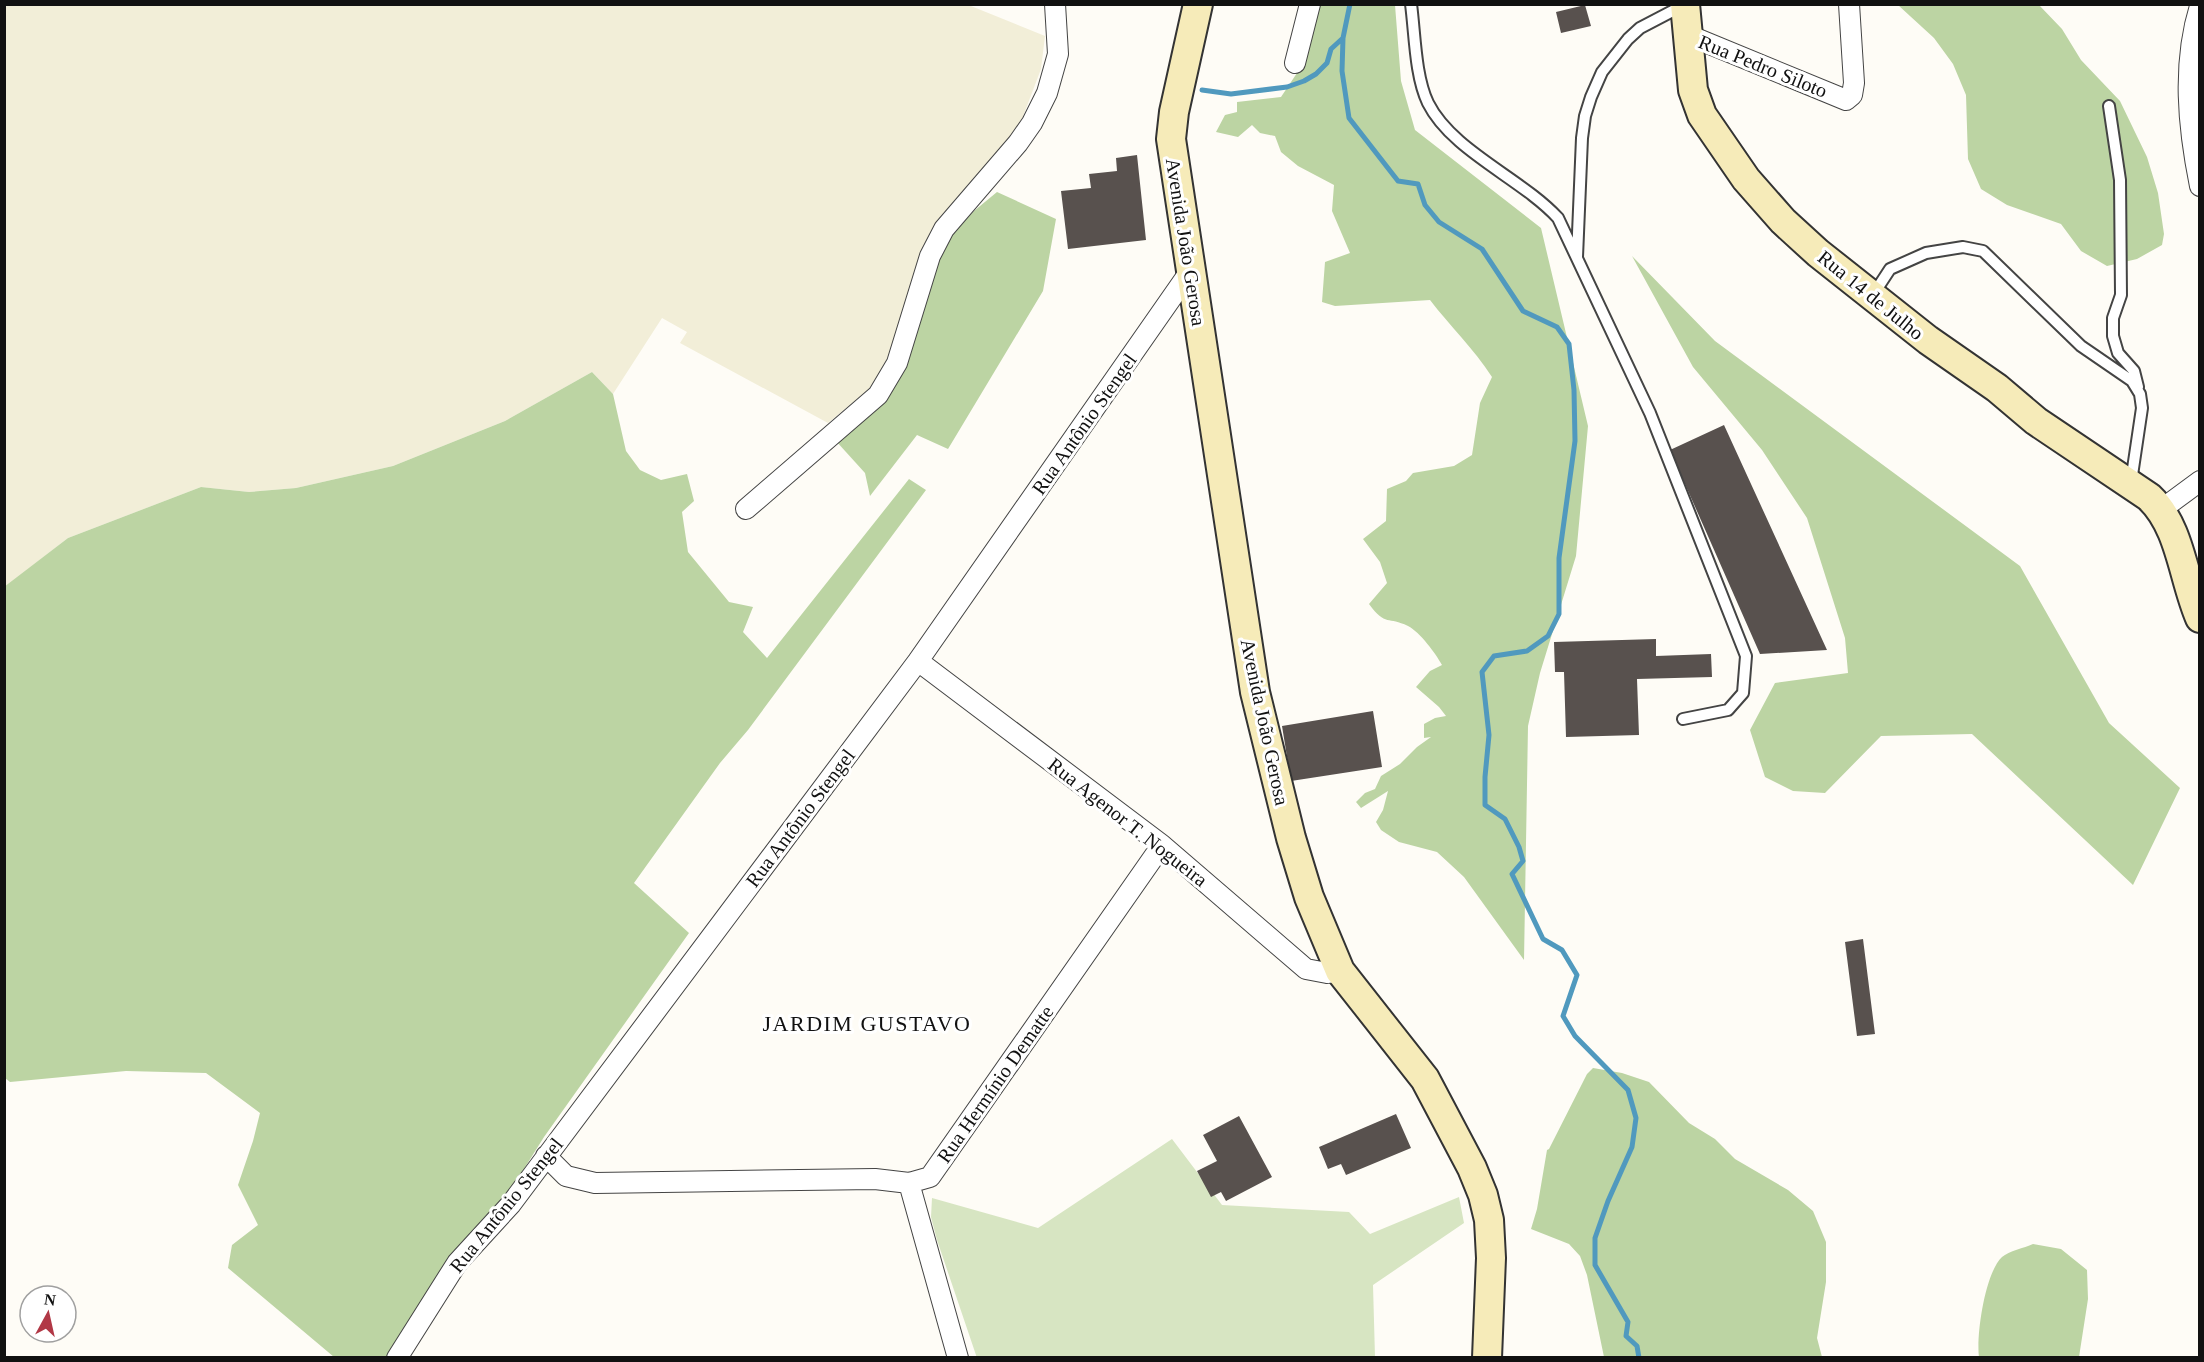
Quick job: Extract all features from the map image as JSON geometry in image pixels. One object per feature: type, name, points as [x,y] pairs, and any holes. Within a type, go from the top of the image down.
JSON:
[{"type":"main road","name":"Avenida João Gerosa","points":[[1198,4],[1174,112],[1171,139],[1255,692],[1291,838],[1309,897],[1340,971],[1425,1079],[1472,1168],[1483,1195],[1489,1220],[1491,1258],[1487,1358]]},
{"type":"main road","name":"Rua 14 de Julho","points":[[1685,4],[1693,90],[1702,116],[1746,179],[1783,221],[1818,253],[1928,340],[1997,388],[2036,421],[2150,497],[2162,509]]},
{"type":"main road","points":[[2162,509],[2175,541],[2199,618]]},
{"type":"street","points":[[746,509],[878,395],[897,363],[930,256],[944,230],[1018,143],[1032,123],[1047,93],[1058,54],[1055,4]]},
{"type":"street","points":[[1295,63],[1310,4]]},
{"type":"street","name":"Rua Pedro Siloto","points":[[1688,35],[1846,100],[1852,95],[1854,83],[1849,4]]},
{"type":"street","points":[[2199,6],[2193,27],[2188,85],[2192,148],[2199,186]]},
{"type":"street","name":"Rua Antônio Stengel","points":[[398,1358],[457,1263],[511,1204],[918,661],[1191,270]]},
{"type":"street","points":[[2162,509],[2199,481]]},
{"type":"street","name":"Rua Agenor T. Nogueira","points":[[918,661],[1162,845],[1306,969],[1327,973],[1340,971]]},
{"type":"street","name":"Rua Hermínio Dematte","points":[[909,1183],[930,1177],[1162,845]]},
{"type":"street","points":[[546,1156],[566,1176],[595,1183],[875,1179],[909,1183],[958,1358]]},
{"type":"lane","points":[[1411,4],[1422,86],[1436,116],[1448,131],[1544,204],[1557,218],[1650,413],[1746,656],[1743,693],[1728,710],[1683,719]]},
{"type":"lane","points":[[1577,257],[1582,138],[1591,97],[1602,72],[1628,39],[1640,28],[1685,4]]},
{"type":"lane","points":[[2109,106],[2120,180],[2121,295],[2113,318],[2113,336],[2118,353],[2134,371],[2142,408],[2131,484]]},
{"type":"lane","points":[[1873,296],[1890,269],[1926,252],[1963,246],[1983,251],[2081,346],[2132,381],[2140,394]]},
{"type":"shaded area","points":[[966,4],[1045,36],[1041,69],[1019,127],[942,215],[923,246],[891,351],[874,385],[828,423],[680,343],[687,332],[662,318],[613,394],[592,372],[505,421],[393,466],[296,488],[249,492],[201,487],[68,538],[5,587],[5,5]]},
{"type":"green space","points":[[1317,5],[1395,5],[1401,81],[1415,130],[1541,228],[1588,426],[1576,556],[1540,673],[1528,726],[1524,960],[1464,877],[1437,852],[1399,842],[1381,830],[1376,822],[1383,810],[1388,791],[1361,808],[1356,802],[1365,793],[1375,789],[1381,776],[1400,764],[1431,737],[1424,738],[1424,724],[1435,718],[1446,716],[1416,687],[1430,671],[1442,665],[1436,655],[1413,629],[1379,616],[1369,604],[1387,583],[1380,562],[1363,539],[1386,521],[1387,489],[1406,481],[1413,473],[1454,466],[1472,455],[1480,403],[1492,377],[1430,300],[1335,306],[1322,302],[1325,262],[1350,253],[1332,211],[1334,185],[1298,166],[1281,152],[1275,136],[1260,133],[1252,125],[1238,137],[1216,132],[1225,115],[1237,112],[1237,102],[1281,97],[1301,67]]},
{"type":"green space","points":[[1898,5],[2039,5],[2062,29],[2081,60],[2120,101],[2147,157],[2158,193],[2164,234],[2162,245],[2137,259],[2107,266],[2081,251],[2061,224],[2007,205],[1981,189],[1968,159],[1966,95],[1953,64],[1934,38]]},
{"type":"green space","points":[[997,192],[1056,219],[1043,291],[948,449],[917,435],[870,496],[865,473],[836,441],[881,400],[951,235],[974,211]]},
{"type":"green space","points":[[1632,256],[1715,341],[2020,566],[2109,723],[2180,788],[2133,885],[1972,734],[1881,736],[1825,793],[1793,791],[1765,777],[1750,730],[1775,683],[1848,673],[1845,638],[1807,518],[1762,450],[1693,367]]},
{"type":"green space","points":[[592,372],[613,394],[626,451],[640,470],[661,480],[687,474],[694,501],[682,512],[688,552],[729,602],[753,607],[743,632],[767,658],[909,479],[926,490],[748,730],[720,763],[634,883],[689,933],[544,1137],[517,1180],[436,1278],[389,1357],[334,1357],[228,1268],[232,1245],[258,1225],[238,1185],[260,1113],[206,1073],[126,1071],[10,1082],[5,1078],[4,587],[68,538],[201,487],[249,492],[296,488],[393,466],[505,421]]},
{"type":"green space","points":[[1593,1068],[1622,1073],[1649,1082],[1689,1123],[1715,1139],[1735,1159],[1788,1190],[1813,1211],[1826,1242],[1826,1282],[1817,1338],[1822,1357],[1604,1357],[1587,1275],[1580,1256],[1569,1244],[1531,1229],[1537,1209],[1547,1150],[1587,1074]]},
{"type":"green space","points":[[1172,1139],[1222,1205],[1349,1212],[1370,1234],[1459,1197],[1464,1223],[1373,1285],[1375,1357],[977,1358],[937,1240],[931,1217],[932,1198],[1038,1228]]},
{"type":"green space","points":[[2033,1244],[2061,1249],[2087,1270],[2088,1299],[2079,1357],[1979,1357],[1983,1305],[1996,1265],[2005,1255]]},
{"type":"building","points":[[1585,5],[1591,26],[1561,33],[1556,12]]},
{"type":"building","points":[[1137,155],[1146,240],[1068,249],[1061,191],[1091,188],[1089,174],[1117,171],[1116,158]]},
{"type":"building","points":[[1724,425],[1827,650],[1760,654],[1670,450]]},
{"type":"building","points":[[1656,639],[1656,656],[1711,654],[1712,677],[1637,679],[1639,735],[1566,737],[1564,672],[1555,672],[1554,642]]},
{"type":"building","points":[[1373,711],[1382,767],[1291,781],[1282,726]]},
{"type":"building","points":[[1863,939],[1875,1034],[1857,1036],[1845,942]]},
{"type":"building","points":[[1396,1114],[1411,1148],[1346,1175],[1341,1164],[1328,1169],[1319,1147]]},
{"type":"building","points":[[1239,1116],[1272,1177],[1226,1201],[1221,1192],[1211,1197],[1197,1171],[1217,1161],[1203,1135]]},
{"type":"waterway","points":[[1202,90],[1231,94],[1287,87],[1304,81],[1316,74],[1327,63],[1331,49],[1343,38],[1350,4]]},
{"type":"waterway","points":[[1343,38],[1342,71],[1349,118],[1398,181],[1418,184],[1425,205],[1439,222],[1482,249],[1523,311],[1557,327],[1569,344],[1574,390],[1575,441],[1559,558],[1559,614],[1548,636],[1527,651],[1494,656],[1482,672],[1489,735],[1485,805],[1505,819],[1519,847],[1523,861],[1512,874],[1543,939],[1562,950],[1577,975],[1563,1016],[1575,1036],[1628,1090],[1636,1118],[1632,1147],[1608,1201],[1595,1238],[1595,1265],[1628,1322],[1626,1336],[1637,1346],[1639,1358]]},
{"type":"district","name":"JARDIM GUSTAVO","points":[[867,1023]]}]
